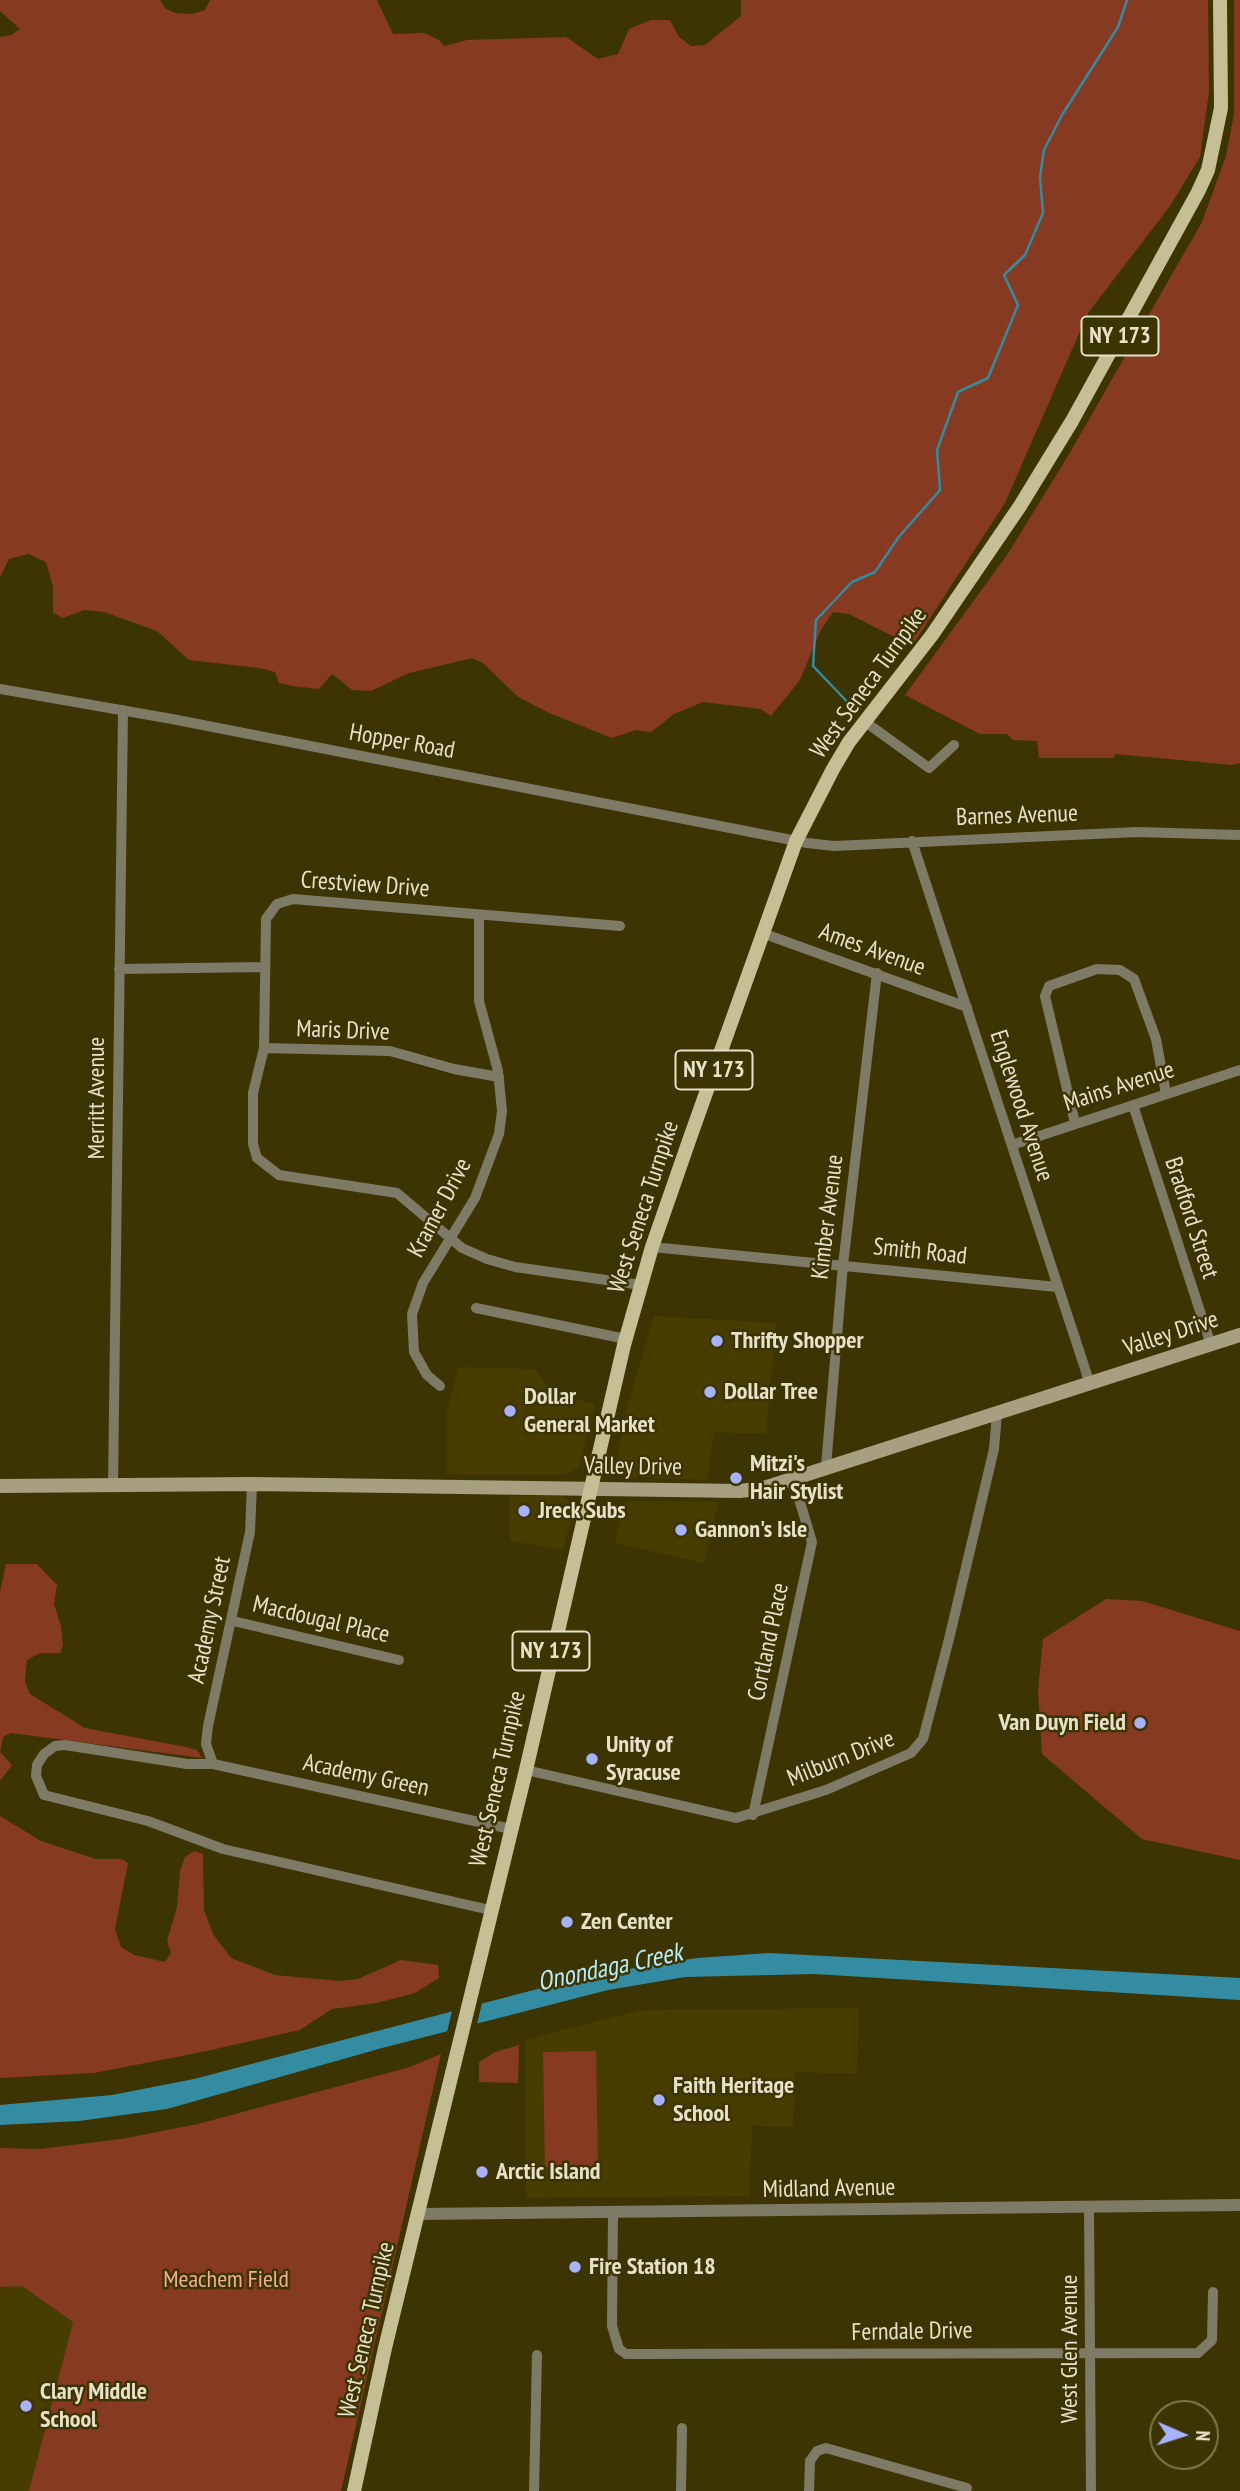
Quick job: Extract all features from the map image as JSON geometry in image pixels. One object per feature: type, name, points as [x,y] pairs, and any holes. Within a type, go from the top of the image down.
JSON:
[{"type":"main road","name":"West Seneca Turnpike","points":[[354,2491],[490,1910],[526,1770],[590,1488],[626,1339],[652,1247],[796,841],[833,769],[864,721],[932,635],[1027,495],[1072,421],[1198,192],[1208,170],[1221,108],[1220,0]]},
{"type":"main road","name":"Valley Drive","points":[[0,1486],[252,1484],[740,1491],[793,1479],[826,1466],[1240,1335]]},
{"type":"street","name":"Hopper Road","points":[[0,689],[123,710],[796,841]]},
{"type":"street","name":"Merritt Avenue","points":[[113,1486],[123,710]]},
{"type":"street","points":[[864,721],[929,768],[954,745]]},
{"type":"street","name":"Barnes Avenue","points":[[796,841],[834,846],[1137,832],[1240,835]]},
{"type":"street","name":"Englewood Avenue","points":[[912,841],[1090,1384]]},
{"type":"street","name":"Crestview Drive","points":[[265,967],[268,912],[277,904],[293,899],[620,926]]},
{"type":"street","name":"Kramer Drive","points":[[440,1386],[428,1375],[414,1353],[412,1314],[423,1283],[475,1198],[499,1134],[502,1111],[499,1077],[479,1001],[479,915]]},
{"type":"street","name":"Ames Avenue","points":[[762,933],[967,1007]]},
{"type":"street","points":[[119,969],[265,967]]},
{"type":"street","name":"Maris Drive","points":[[265,967],[264,1048],[390,1051],[454,1069],[499,1077]]},
{"type":"street","points":[[1075,1123],[1045,996],[1049,986],[1097,969],[1120,970],[1134,979],[1156,1039],[1166,1094]]},
{"type":"street","name":"Kimber Avenue","points":[[826,1466],[843,1265],[877,973]]},
{"type":"street","points":[[264,1048],[253,1093],[253,1144],[263,1165],[279,1175],[397,1193],[450,1239],[487,1259],[515,1267],[641,1285]]},
{"type":"street","name":"Mains Avenue","points":[[1012,1145],[1240,1070]]},
{"type":"street","name":"Bradford Street","points":[[1133,1105],[1211,1345]]},
{"type":"street","name":"Smith Road","points":[[652,1247],[1057,1287]]},
{"type":"street","points":[[476,1308],[626,1339]]},
{"type":"street","name":"Milburn Drive","points":[[526,1770],[716,1816],[736,1818],[753,1815],[825,1790],[911,1754],[923,1739],[994,1450],[997,1414]]},
{"type":"street","name":"Cortland Place","points":[[753,1815],[812,1542],[793,1479]]},
{"type":"street","name":"Academy Street","points":[[213,1764],[206,1744],[208,1726],[233,1621],[250,1531],[252,1484]]},
{"type":"street","name":"Macdougal Place","points":[[233,1621],[399,1660]]},
{"type":"street","name":"Academy Green","points":[[490,1910],[223,1849],[148,1822],[44,1795],[36,1776],[37,1765],[44,1754],[55,1746],[65,1745],[187,1764],[213,1764],[511,1829]]},
{"type":"street","name":"Midland Avenue","points":[[418,2214],[1240,2205]]},
{"type":"street","name":"West Glen Avenue","points":[[1089,2208],[1091,2491]]},
{"type":"street","name":"Ferndale Drive","points":[[612,2212],[612,2326],[622,2351],[652,2356],[1204,2351],[1212,2340],[1213,2292]]},
{"type":"street","points":[[534,2491],[537,2355]]},
{"type":"street","points":[[681,2491],[682,2428]]},
{"type":"street","points":[[809,2491],[810,2461],[817,2451],[826,2448],[967,2488]]},
{"type":"shaded area","points":[[654,1316],[776,1323],[766,1434],[714,1432],[707,1480],[617,1476],[614,1473],[628,1404]]},
{"type":"shaded area","points":[[458,1367],[535,1369],[550,1391],[595,1405],[578,1468],[564,1474],[447,1474],[447,1411]]},
{"type":"shaded area","points":[[509,1496],[561,1496],[571,1502],[572,1515],[563,1550],[510,1541]]},
{"type":"shaded area","points":[[625,1501],[718,1502],[704,1563],[615,1543]]},
{"type":"shaded area","name":"Faith Heritage School","points":[[859,2008],[857,2074],[795,2072],[793,2127],[752,2126],[749,2196],[526,2198],[525,2040],[641,2010]]},
{"type":"shaded area","name":"Clary Middle School","points":[[22,2286],[73,2322],[29,2491],[0,2491],[0,2287]]},
{"type":"green space","points":[[0,0],[160,0],[165,8],[175,13],[193,14],[205,10],[210,0],[377,0],[393,34],[424,33],[439,40],[444,46],[467,40],[566,37],[598,59],[618,54],[629,29],[651,20],[670,20],[679,37],[691,46],[705,45],[741,16],[741,0],[1208,0],[1209,91],[1200,157],[1170,206],[1088,313],[1005,503],[912,646],[849,614],[833,612],[821,630],[800,680],[771,716],[761,709],[703,702],[674,714],[651,732],[636,730],[612,738],[547,712],[517,696],[483,663],[472,658],[409,673],[371,691],[352,690],[332,674],[319,689],[292,686],[279,683],[275,672],[189,660],[157,631],[104,612],[84,610],[63,618],[53,613],[53,587],[46,562],[28,554],[9,559],[0,577],[0,37],[11,35],[20,29],[0,11]]},
{"type":"green space","points":[[1234,0],[1240,0],[1240,763],[1232,765],[1115,754],[1114,758],[1039,758],[1037,741],[1013,740],[1007,734],[980,734],[905,695],[1007,555],[1068,456],[1202,222],[1226,156],[1234,114]]},
{"type":"green space","points":[[6,1564],[37,1564],[57,1585],[54,1604],[61,1626],[63,1645],[60,1653],[40,1653],[27,1660],[25,1681],[30,1694],[85,1728],[186,1747],[197,1750],[202,1758],[11,1733],[3,1737],[0,1752],[0,1592]]},
{"type":"green space","name":"Van Duyn Field","points":[[1106,1599],[1142,1601],[1240,1631],[1240,1860],[1142,1839],[1042,1754],[1038,1691],[1043,1639]]},
{"type":"green space","points":[[0,1752],[12,1765],[0,1781]]},
{"type":"green space","points":[[0,1816],[41,1841],[96,1859],[122,1859],[128,1863],[115,1929],[121,1947],[134,1955],[165,1962],[171,1953],[167,1941],[177,1907],[180,1871],[185,1857],[194,1851],[203,1854],[204,1910],[213,1934],[231,1958],[275,1975],[340,1981],[358,1979],[401,1960],[438,1965],[439,1978],[415,1993],[377,2003],[332,2009],[300,2030],[94,2073],[0,2078]]},
{"type":"green space","points":[[519,2045],[518,2083],[479,2082],[479,2062],[495,2052]]},
{"type":"green space","points":[[596,2051],[598,2166],[545,2167],[543,2052]]},
{"type":"green space","name":"Meachem Field","points":[[441,2054],[341,2491],[29,2491],[73,2322],[22,2286],[0,2287],[0,2148],[40,2149],[121,2139],[198,2124],[410,2067]]},
{"type":"water","points":[[769,1953],[1240,1978],[1240,2000],[814,1974],[685,1977],[608,1990],[382,2048],[167,2109],[79,2121],[0,2125],[0,2105],[112,2095],[194,2079],[591,1975],[697,1958]]},
{"type":"pier","points":[[483,1999],[476,2028],[446,2036],[453,2007]]},
{"type":"waterway","points":[[857,712],[813,666],[816,620],[852,582],[875,572],[898,538],[940,490],[937,450],[958,392],[988,378],[1018,305],[1004,275],[1025,255],[1043,213],[1040,177],[1044,150],[1062,115],[1118,27],[1127,0]]},
{"type":"place","name":"Thrifty Shopper","points":[[717,1341]]},
{"type":"place","name":"Dollar Tree","points":[[710,1392]]},
{"type":"place","name":"Dollar General Market","points":[[510,1411]]},
{"type":"place","name":"Mitzi's Hair Stylist","points":[[736,1478]]},
{"type":"place","name":"Jreck Subs","points":[[524,1511]]},
{"type":"place","name":"Gannon's Isle","points":[[681,1530]]},
{"type":"place","name":"Van Duyn Field","points":[[1140,1723]]},
{"type":"place","name":"Unity of Syracuse","points":[[592,1759]]},
{"type":"place","name":"Zen Center","points":[[567,1922]]},
{"type":"place","name":"Faith Heritage School","points":[[659,2100]]},
{"type":"place","name":"Arctic Island","points":[[482,2172]]},
{"type":"place","name":"Fire Station 18","points":[[575,2267]]},
{"type":"place","name":"Clary Middle School","points":[[26,2406]]},
{"type":"water label","name":"Onondaga Creek","points":[[610,1968]]}]
